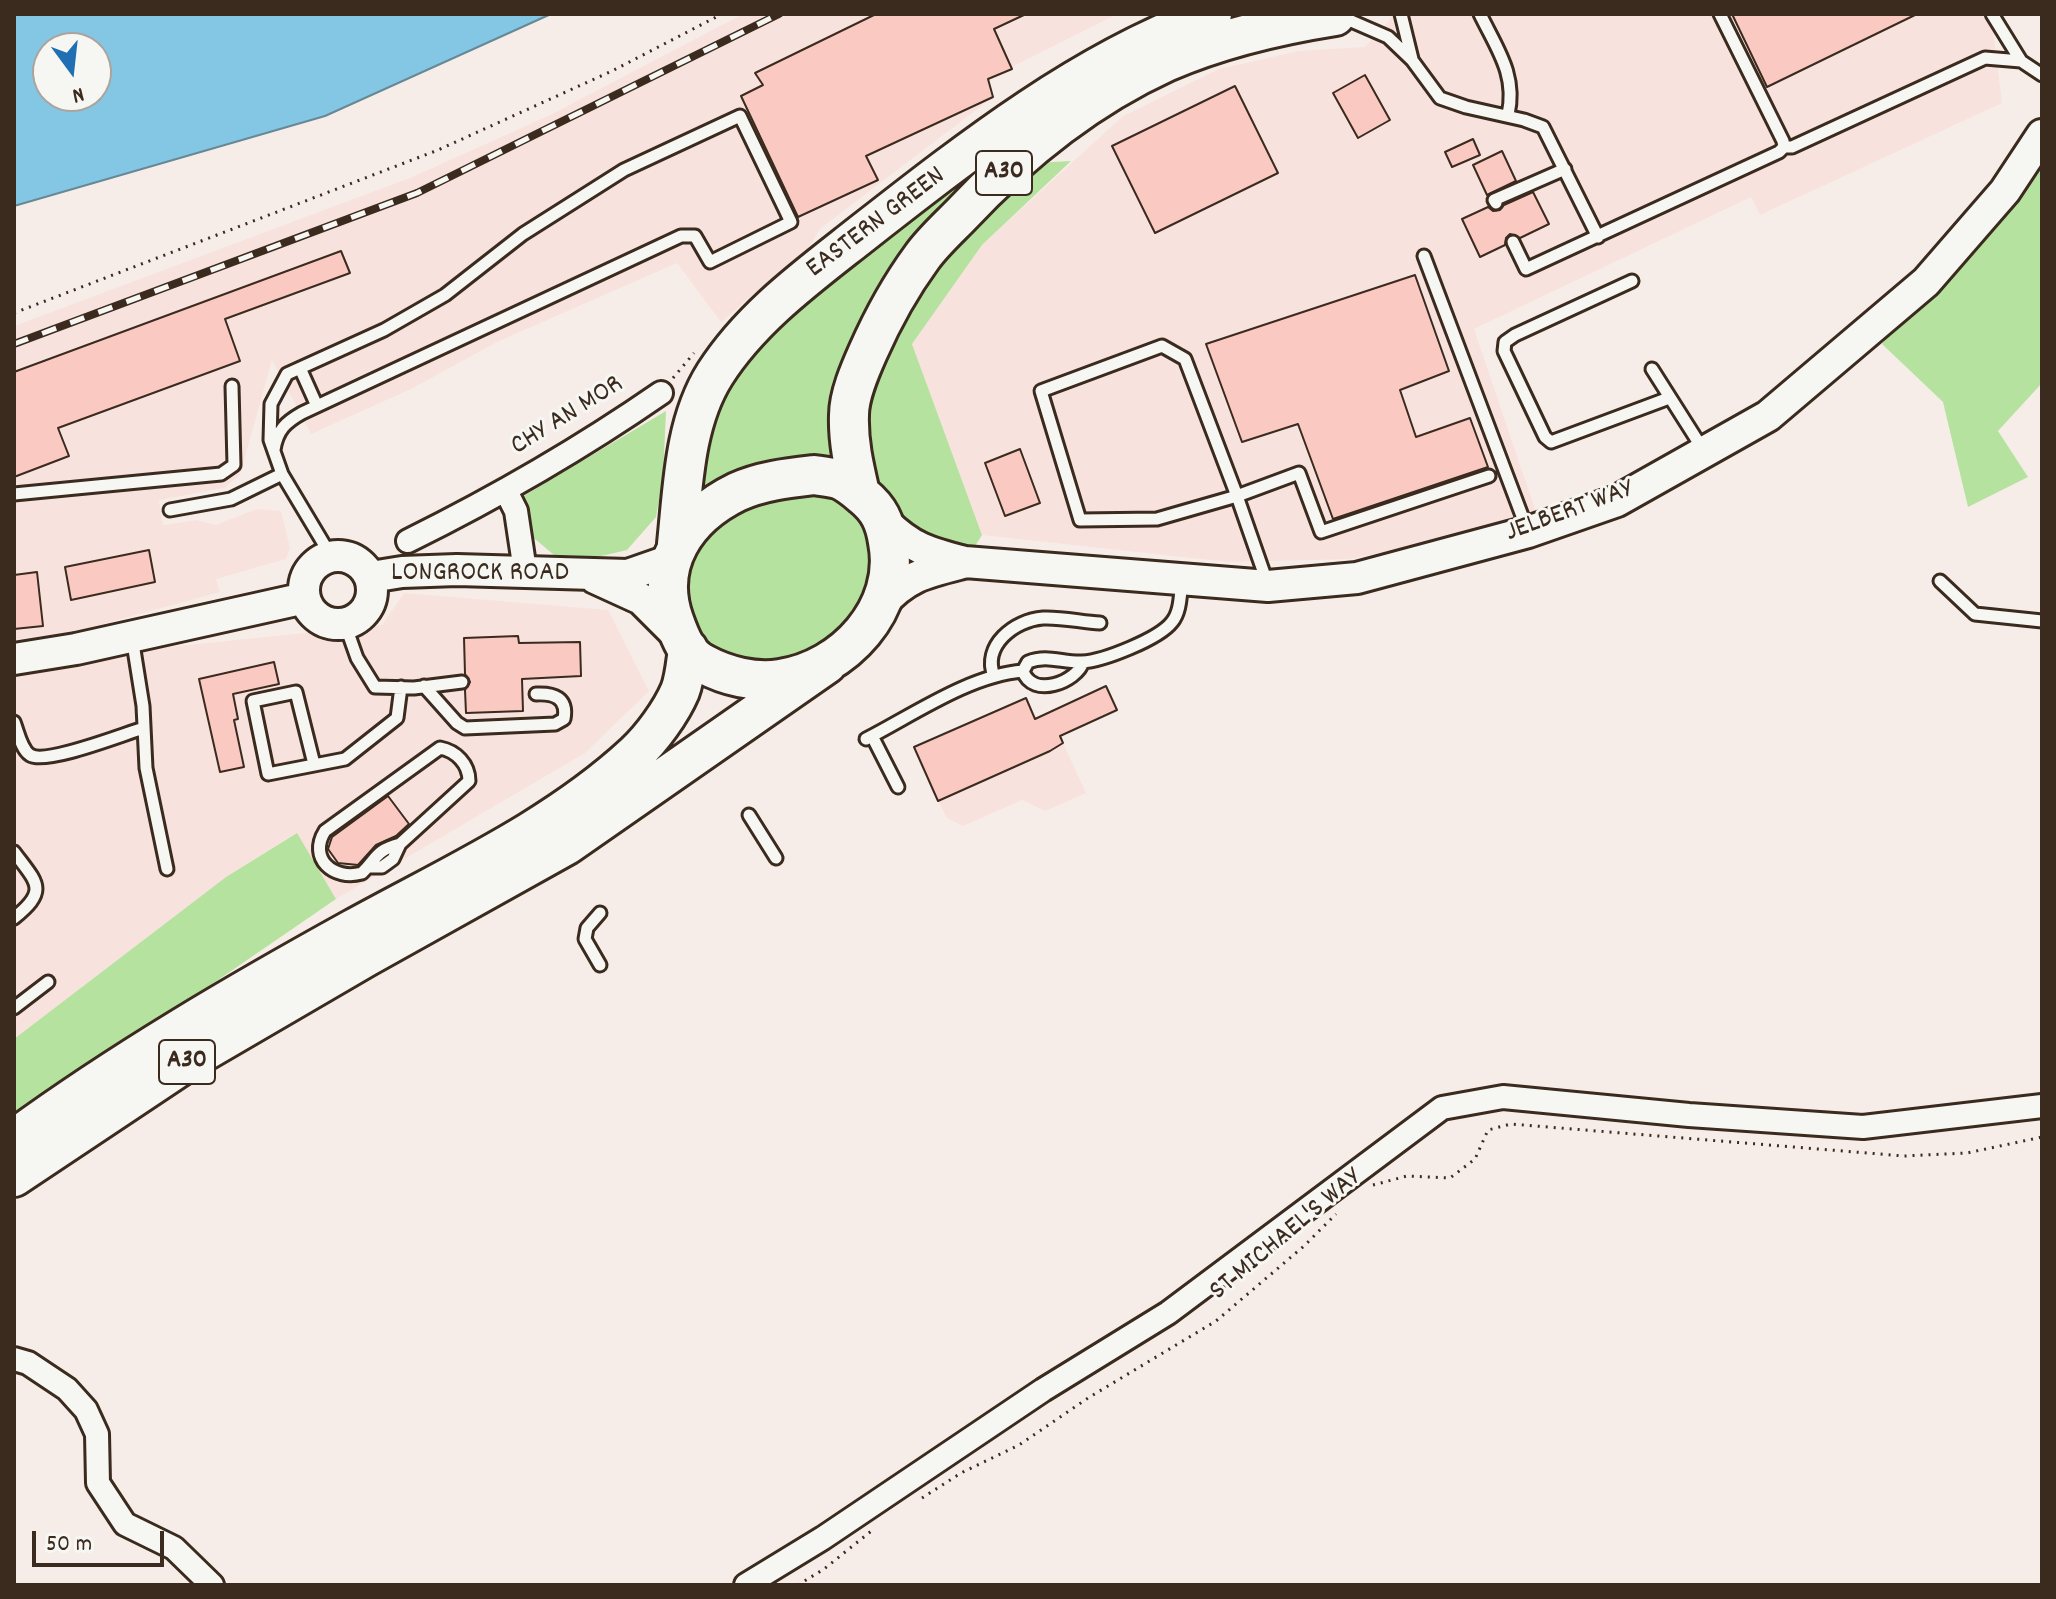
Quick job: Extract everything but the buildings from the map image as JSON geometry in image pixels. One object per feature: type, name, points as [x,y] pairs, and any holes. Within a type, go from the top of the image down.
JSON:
[{"type":"highway","name":"EASTERN GREEN","points":[[674,552],[686,458],[697,410],[715,375],[740,340],[809,276],[903,202],[1023,115],[1166,26],[1212,14]]},
{"type":"highway","name":"EASTERN GREEN","points":[[860,493],[851,450],[849,412],[863,364],[885,312],[924,254],[980,194],[1055,128],[1122,85],[1167,62],[1217,43],[1298,22],[1340,15]]},
{"type":"highway","points":[[814,475],[840,480],[860,493],[875,506],[885,522],[891,555],[881,605],[856,642],[827,664],[780,679],[747,679],[718,672],[696,660],[685,644],[671,611],[667,586],[674,552],[703,515],[736,493],[777,479],[814,475]]},
{"type":"highway","name":"A30","points":[[14,1139],[191,1022],[523,836],[590,791],[637,753],[666,715],[681,689],[685,644]]},
{"type":"highway","name":"A30","points":[[14,1177],[191,1059],[567,845],[827,664]]},
{"type":"street","name":"JELBERT WAY","points":[[885,522],[902,539],[925,552],[965,562],[1268,586],[1357,578],[1528,532],[1617,501],[1768,416],[1926,282],[2005,191],[2042,135]]},
{"type":"street","name":"CHY AN MOR","points":[[408,541],[506,491],[595,438],[661,393]]},
{"type":"street","name":"CHY AN MOR","points":[[506,491],[516,511],[525,571]]},
{"type":"street","name":"LONGROCK ROAD","points":[[371,577],[416,572],[525,571],[590,576],[628,575],[674,552]]},
{"type":"street","points":[[331,556],[347,556],[362,564],[371,577],[371,601],[365,612],[345,624],[324,621],[315,616],[305,598],[307,576],[312,567],[331,556]]},
{"type":"street","name":"JELBERT WAY","points":[[881,605],[896,589],[917,575],[965,562]]},
{"type":"street","name":"LONGROCK ROAD","points":[[590,576],[641,599],[685,644]]},
{"type":"street","points":[[14,659],[305,598]]},
{"type":"street","points":[[746,1585],[823,1538],[1043,1390],[1168,1313],[1442,1108],[1503,1097],[1689,1115],[1863,1127],[2042,1106]]},
{"type":"street","points":[[14,1359],[28,1363],[67,1389],[86,1410],[97,1434],[98,1483],[125,1524],[174,1548],[212,1585]]},
{"type":"lane","points":[[1401,14],[1412,60]]},
{"type":"lane","points":[[1480,14],[1512,86],[1508,115]]},
{"type":"lane","points":[[1720,14],[1784,147]]},
{"type":"lane","points":[[1992,14],[2021,61],[2042,75]]},
{"type":"lane","points":[[1340,15],[1388,37],[1412,60],[1440,98],[1543,127],[1598,237]]},
{"type":"lane","points":[[1513,242],[1526,269],[1784,147],[1792,147],[1985,58],[2021,61]]},
{"type":"lane","points":[[274,450],[281,429],[288,421],[681,236],[695,236],[710,262],[791,222],[740,116],[624,170],[523,234],[445,295],[384,330],[287,374],[271,404],[270,440],[282,474],[331,556]]},
{"type":"lane","points":[[1496,203],[1494,200],[1565,169]]},
{"type":"lane","points":[[1424,256],[1528,532]]},
{"type":"lane","points":[[1632,281],[1515,335],[1505,342],[1504,351],[1545,437],[1551,442],[1669,398]]},
{"type":"lane","points":[[1268,586],[1237,496],[1185,359],[1162,346],[1041,391],[1080,520],[1157,519],[1237,496],[1299,473],[1321,532],[1489,476]]},
{"type":"lane","points":[[300,368],[317,406]]},
{"type":"lane","points":[[1652,369],[1704,452]]},
{"type":"lane","points":[[14,494],[221,474],[234,465],[232,386]]},
{"type":"lane","points":[[170,510],[231,499],[282,474]]},
{"type":"lane","points":[[1083,662],[1075,674],[1045,687],[1031,684],[1025,679],[1023,671],[1028,662],[1042,658],[1083,662],[1139,644],[1174,621],[1182,580]]},
{"type":"lane","points":[[1940,581],[1975,614],[2042,621]]},
{"type":"lane","points":[[994,676],[990,658],[995,644],[1015,628],[1043,618],[1100,623]]},
{"type":"lane","points":[[345,624],[357,658],[375,687],[462,682]]},
{"type":"lane","points":[[132,636],[146,768],[167,869]]},
{"type":"lane","points":[[898,787],[869,738],[936,702],[994,676],[1023,671]]},
{"type":"lane","points":[[424,686],[454,737],[467,767],[469,781],[400,844],[386,848],[375,856],[362,873],[351,876],[334,873],[319,853],[318,845],[325,831],[440,748],[454,737],[465,728],[555,724],[564,719],[565,708],[559,698],[552,693],[536,694]]},
{"type":"lane","points":[[314,764],[296,692],[253,701],[268,774],[345,759],[397,718],[401,687]]},
{"type":"lane","points":[[14,722],[26,752],[35,757],[51,756],[144,728]]},
{"type":"lane","points":[[749,815],[776,858]]},
{"type":"lane","points":[[14,852],[34,879],[37,891],[33,903],[14,918]]},
{"type":"lane","points":[[600,913],[587,928],[585,939],[600,965]]},
{"type":"lane","points":[[14,1008],[48,982]]},
{"type":"path","points":[[14,313],[438,150],[612,71],[722,14]]},
{"type":"path","name":"ST MICHAEL'S WAY","points":[[1371,1186],[1407,1176],[1450,1178],[1475,1159],[1488,1130],[1511,1124],[1904,1156],[1967,1153],[2042,1137]]},
{"type":"path","name":"ST MICHAEL'S WAY","points":[[911,1504],[961,1473],[1019,1445],[1050,1422],[1216,1321],[1304,1246],[1335,1214]]},
{"type":"path","points":[[798,1585],[824,1569],[886,1520]]},
{"type":"shaded area","points":[[743,14],[1117,14],[988,79],[993,97],[821,228],[808,248],[721,322],[677,263],[497,342],[411,389],[311,434],[272,360],[240,475],[224,488],[159,500],[163,525],[196,520],[216,525],[257,509],[281,511],[290,548],[286,559],[216,579],[220,592],[81,630],[14,640],[14,326],[410,178],[550,115]]},
{"type":"shaded area","points":[[1395,14],[1991,14],[2002,103],[1760,215],[1751,197],[1474,329],[1537,515],[1458,537],[1350,559],[1228,562],[982,535],[912,344],[982,245],[1123,116],[1219,69],[1298,51],[1365,47]]},
{"type":"shaded area","points":[[404,593],[608,610],[649,691],[585,753],[336,899],[296,833],[226,877],[14,1039],[14,653],[153,632],[159,648],[382,625]]},
{"type":"shaded area","points":[[1063,743],[1086,793],[1045,811],[1022,800],[963,826],[947,818],[938,801]]},
{"type":"green space","points":[[1071,161],[982,245],[912,344],[982,535],[965,562],[840,480],[703,515],[686,458],[740,340],[979,166]]},
{"type":"green space","points":[[2042,162],[2042,383],[1998,431],[2028,477],[1968,507],[1943,402],[1882,344]]},
{"type":"green space","points":[[666,411],[663,477],[656,517],[627,550],[597,557],[554,555],[529,534],[520,498]]},
{"type":"green space","points":[[789,492],[826,494],[846,504],[859,518],[868,534],[871,552],[870,571],[856,608],[836,633],[816,647],[782,661],[753,664],[711,650],[696,633],[685,602],[685,578],[690,564],[706,538],[741,507],[758,498]]},
{"type":"green space","points":[[297,833],[336,899],[14,1120],[14,1039],[226,877]]},
{"type":"water","points":[[14,14],[551,14],[325,116],[14,206]]},
{"type":"railway","points":[[14,344],[417,193],[779,14]]}]
